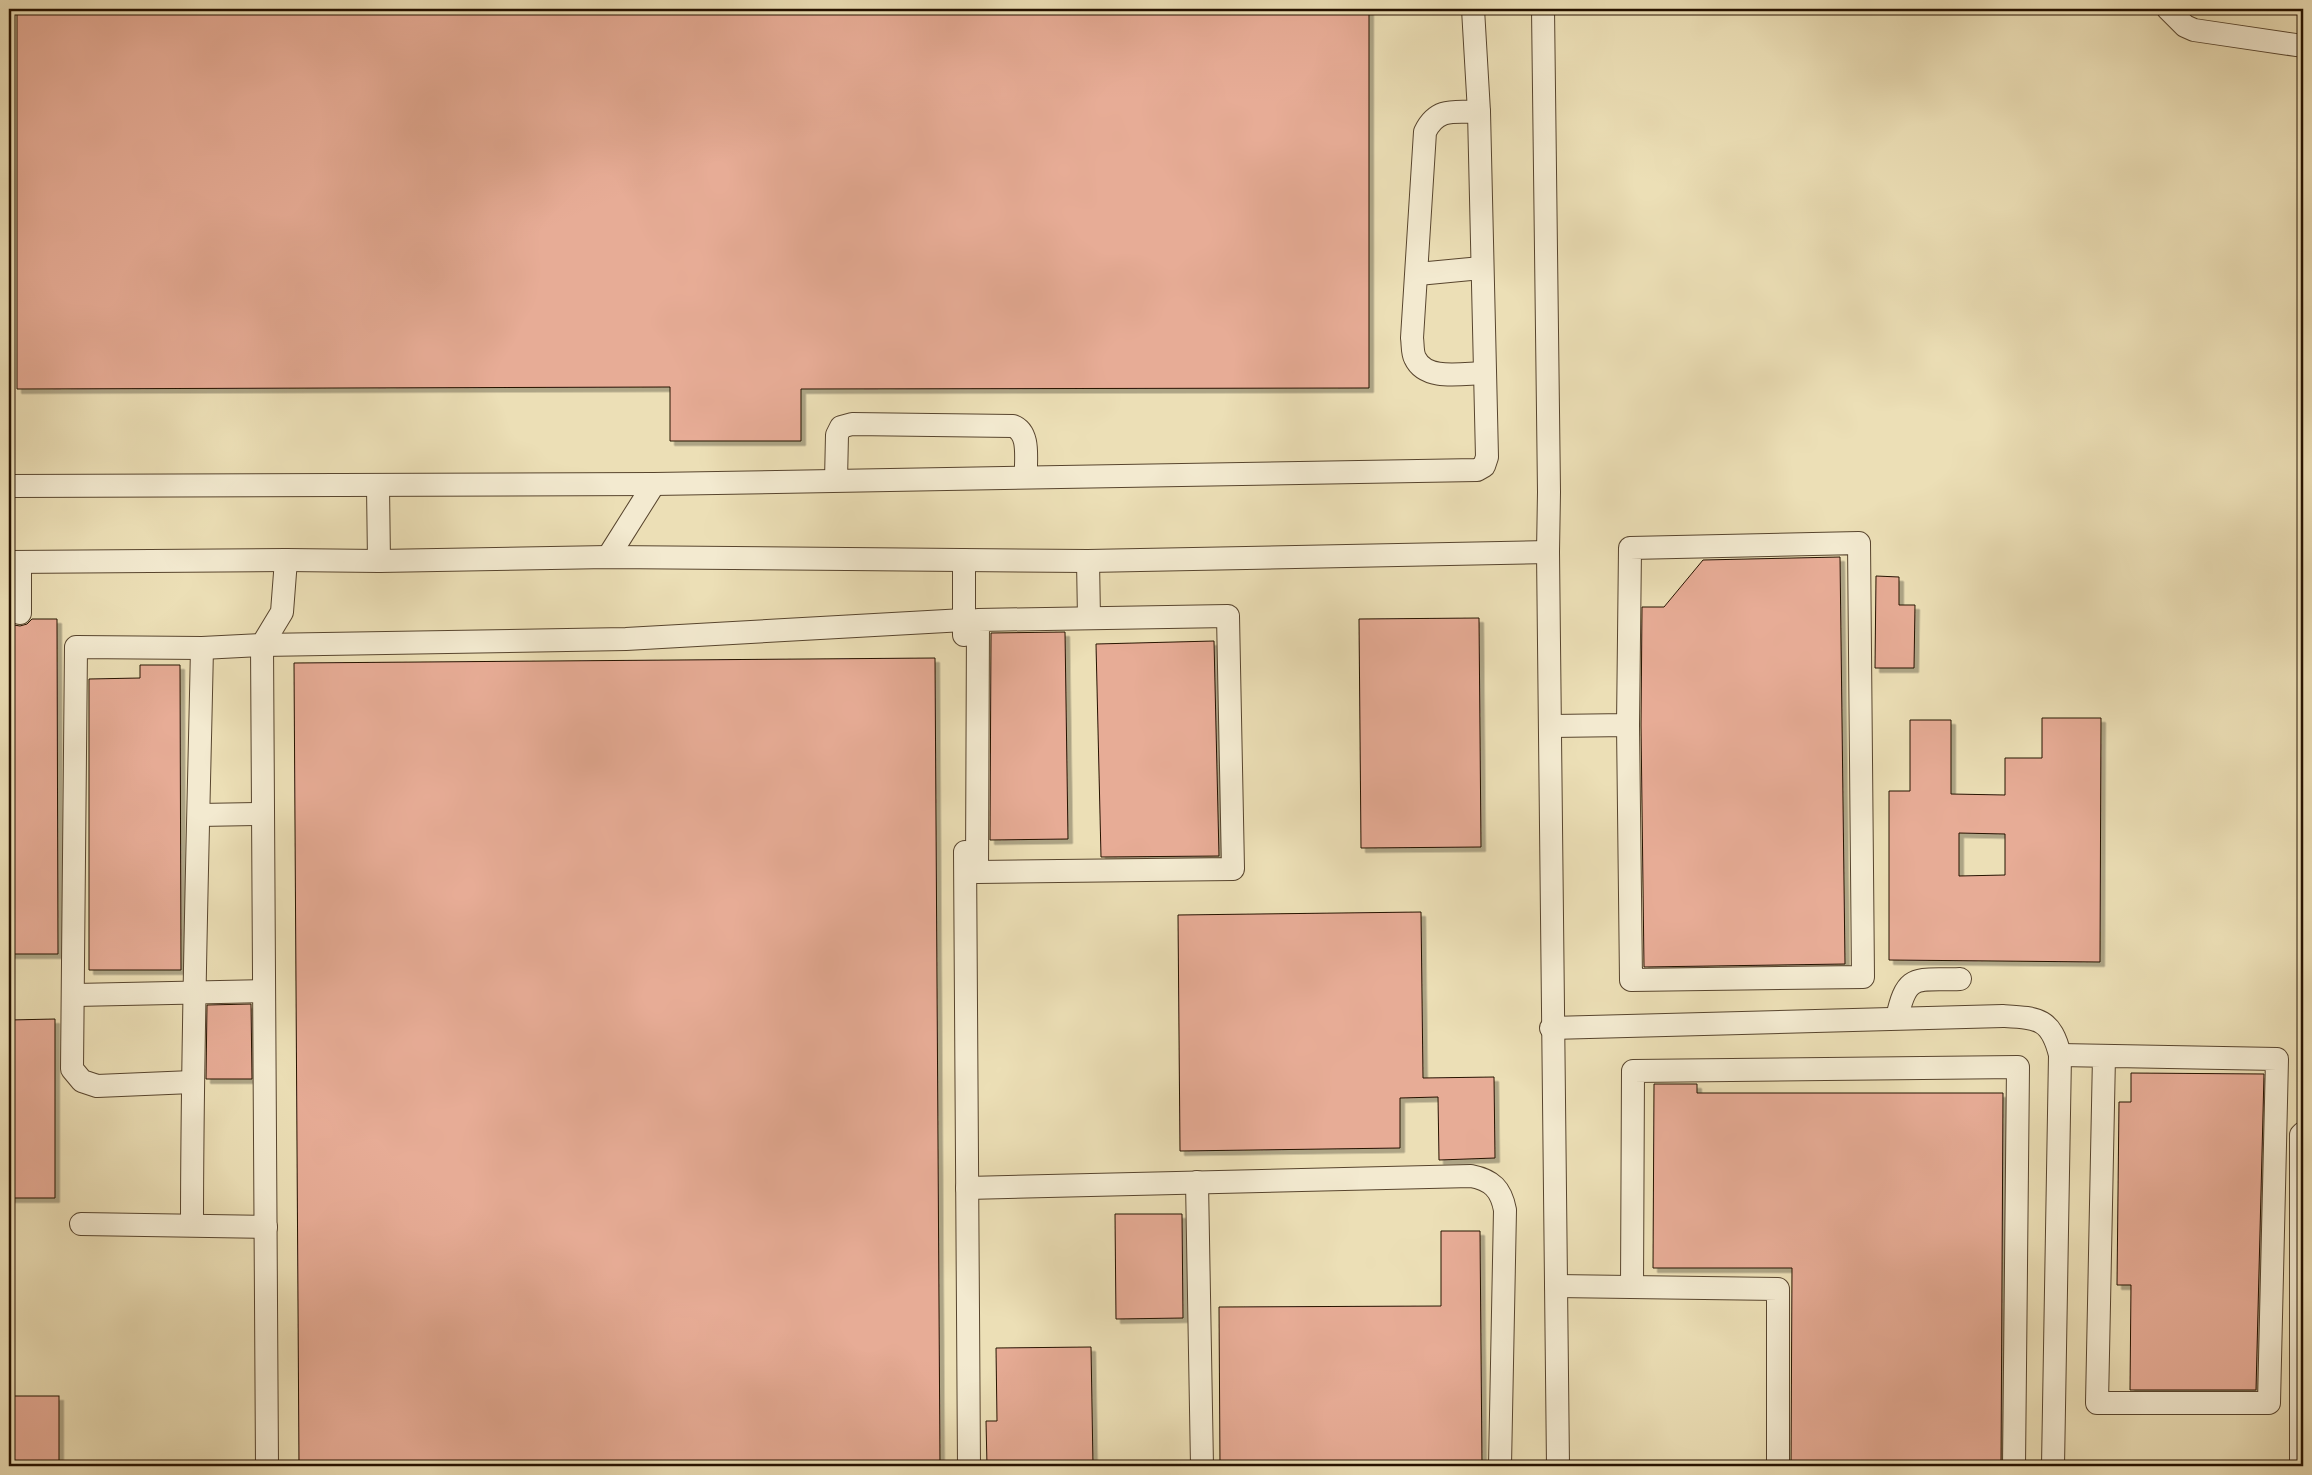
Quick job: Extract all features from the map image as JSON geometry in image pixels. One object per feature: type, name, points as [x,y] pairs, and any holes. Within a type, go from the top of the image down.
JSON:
[{"type":"street","points":[[9,486],[654,484],[1477,470],[1484,466],[1487,457],[1478,112],[1473,9]]},
{"type":"street","points":[[1542,9],[1549,492],[1551,1028],[1558,1466]]},
{"type":"street","points":[[2168,9],[2185,26],[2194,30],[2303,46]]},
{"type":"street","points":[[1478,112],[1441,114],[1431,120],[1426,132],[1418,274],[1412,338],[1415,357],[1424,368],[1438,374],[1485,373]]},
{"type":"street","points":[[1418,274],[1481,268]]},
{"type":"street","points":[[836,480],[838,435],[841,427],[852,424],[1013,426],[1021,429],[1025,436],[1026,477]]},
{"type":"street","points":[[608,557],[654,484]]},
{"type":"street","points":[[378,486],[379,562]]},
{"type":"street","points":[[1859,543],[1863,976],[1631,980],[1628,725],[1630,548],[1859,543]]},
{"type":"street","points":[[20,613],[14,562],[286,560],[379,562],[608,557],[1088,561],[1548,552]]},
{"type":"street","points":[[267,1466],[262,645],[282,612],[286,560]]},
{"type":"street","points":[[964,560],[969,1466]]},
{"type":"street","points":[[1088,561],[1089,618]]},
{"type":"street","points":[[1228,616],[1234,869],[977,872],[978,620],[1089,618],[1228,616]]},
{"type":"street","points":[[192,1082],[97,1086],[82,1081],[72,1069],[75,995],[76,647],[202,648],[262,645],[626,639],[964,620]]},
{"type":"street","points":[[192,1225],[192,1082],[196,992],[202,648]]},
{"type":"street","points":[[1551,726],[1628,725]]},
{"type":"street","points":[[199,816],[263,814]]},
{"type":"street","points":[[1897,1018],[1902,994],[1907,986],[1916,981],[1960,979]]},
{"type":"street","points":[[75,995],[264,991]]},
{"type":"street","points":[[1551,1028],[1897,1018],[2032,1018],[2047,1026],[2056,1036],[2060,1055],[2053,1466]]},
{"type":"street","points":[[2060,1055],[2277,1059],[2269,1404],[2097,1403],[2104,1056]]},
{"type":"street","points":[[1632,1286],[1634,1071],[2018,1067],[2014,1466]]},
{"type":"street","points":[[2301,1466],[2299,1250],[2301,1135],[2303,1133]]},
{"type":"street","points":[[967,1188],[1471,1176],[1492,1182],[1503,1197],[1505,1210],[1500,1466]]},
{"type":"street","points":[[1197,1182],[1202,1466]]},
{"type":"street","points":[[81,1224],[266,1227]]},
{"type":"street","points":[[1556,1286],[1778,1289],[1778,1466]]},
{"type":"building","points":[[17,9],[1369,9],[1369,388],[801,389],[801,441],[670,441],[670,387],[17,389]]},
{"type":"building","points":[[1840,557],[1845,964],[1644,967],[1641,725],[1642,607],[1664,607],[1703,560]]},
{"type":"building","points":[[1876,576],[1899,577],[1899,605],[1915,605],[1914,668],[1875,668]]},
{"type":"building","points":[[1479,618],[1481,847],[1361,848],[1359,619]]},
{"type":"building","points":[[32,619],[57,619],[58,954],[9,954],[9,620],[14,625],[20,626],[27,624]]},
{"type":"building","points":[[1065,632],[1068,839],[990,840],[991,633]]},
{"type":"building","points":[[1214,641],[1219,856],[1101,857],[1096,644]]},
{"type":"building","points":[[935,658],[940,1466],[299,1466],[294,663]]},
{"type":"building","points":[[140,665],[180,665],[181,970],[89,970],[89,679],[140,678]]},
{"type":"building","points":[[2042,718],[2101,718],[2100,962],[1889,960],[1889,791],[1910,791],[1910,720],[1951,720],[1951,794],[2005,795],[2005,758],[2042,758]],"holes":[[[1959,833],[2005,834],[2005,875],[1959,876]]]},
{"type":"building","points":[[1421,912],[1423,1078],[1494,1077],[1495,1158],[1439,1160],[1438,1097],[1400,1098],[1400,1148],[1180,1151],[1178,915]]},
{"type":"building","points":[[251,1004],[252,1079],[206,1079],[207,1005]]},
{"type":"building","points":[[55,1019],[55,1198],[9,1198],[9,1020]]},
{"type":"building","points":[[2131,1073],[2264,1074],[2256,1390],[2130,1390],[2131,1285],[2117,1285],[2119,1102],[2131,1102]]},
{"type":"building","points":[[1654,1084],[1697,1084],[1697,1093],[2003,1093],[2001,1466],[1791,1466],[1792,1268],[1653,1268]]},
{"type":"building","points":[[1115,1214],[1182,1214],[1183,1318],[1116,1319]]},
{"type":"building","points":[[1441,1231],[1480,1231],[1482,1466],[1220,1466],[1219,1307],[1441,1306]]},
{"type":"building","points":[[1091,1347],[1093,1466],[987,1466],[986,1421],[997,1421],[996,1348]]},
{"type":"building","points":[[9,1396],[59,1396],[59,1466],[9,1466]]}]
